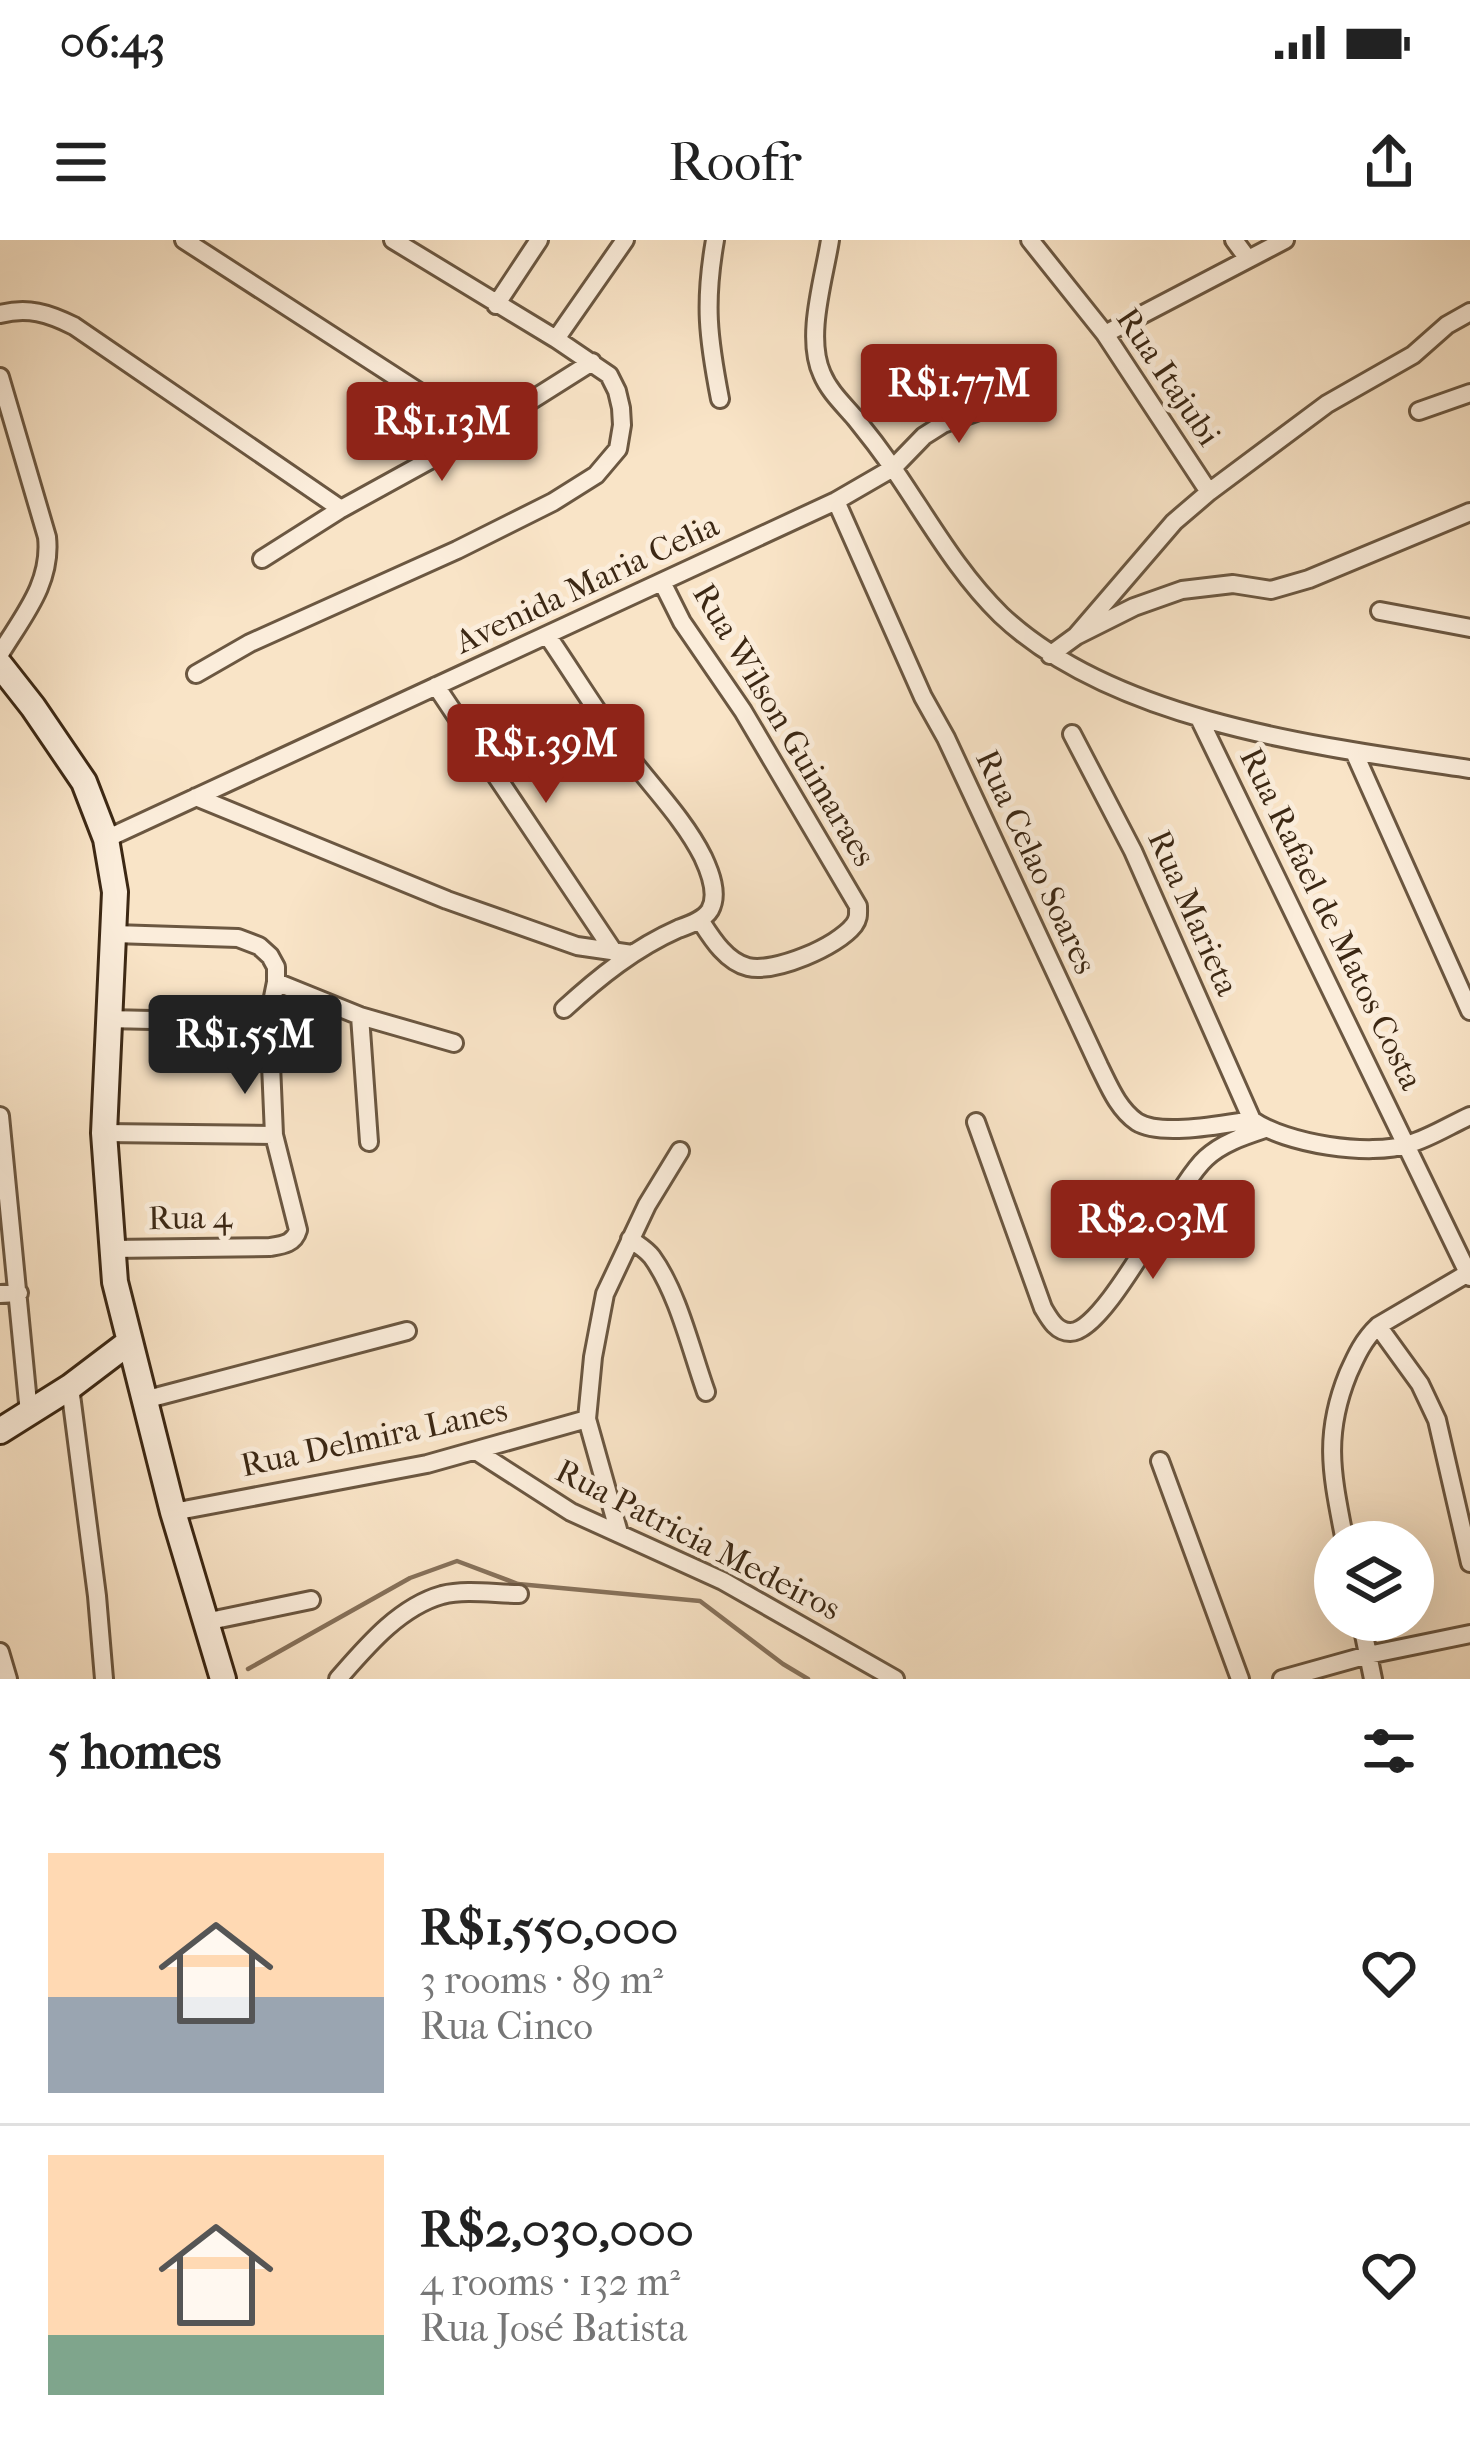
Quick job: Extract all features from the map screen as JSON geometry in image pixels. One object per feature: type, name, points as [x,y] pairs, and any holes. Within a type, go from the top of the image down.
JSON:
[{"type":"main road","points":[[0,664],[84,782],[106,839],[115,892],[104,1132],[110,1249],[128,1343],[219,1667]]},
{"type":"main road","points":[[0,1431],[70,1388],[128,1343]]},
{"type":"street","points":[[184,240],[481,432]]},
{"type":"street","points":[[496,305],[539,240]]},
{"type":"street","points":[[556,339],[626,240]]},
{"type":"street","points":[[715,240],[706,306],[720,399]]},
{"type":"street","points":[[830,240],[815,328],[822,376],[893,468],[964,574],[1001,615],[1050,655],[1100,681],[1199,718],[1354,752],[1470,769]]},
{"type":"street","name":"Rua Itajubi","points":[[1030,240],[1105,334],[1209,492]]},
{"type":"street","points":[[1234,240],[1248,259]]},
{"type":"street","points":[[1105,334],[1285,240]]},
{"type":"street","points":[[196,674],[250,643],[534,512],[596,475],[618,449],[622,425],[617,391],[609,375],[397,241]]},
{"type":"street","points":[[0,314],[37,310],[74,326],[341,509]]},
{"type":"street","points":[[1076,636],[1174,522],[1209,492],[1327,404],[1413,355],[1470,312]]},
{"type":"street","points":[[262,559],[592,362]]},
{"type":"street","points":[[0,377],[49,554],[41,587],[0,654]]},
{"type":"street","points":[[1419,411],[1470,393]]},
{"type":"street","name":"Avenida Maria Celia","points":[[106,839],[836,501],[893,468],[943,424],[1007,401]]},
{"type":"street","name":"Rua Celao Soares","points":[[836,501],[923,698],[1115,1099],[1126,1112],[1148,1127],[1164,1129],[1258,1125],[1342,1147],[1408,1145]]},
{"type":"street","points":[[1050,655],[1076,636],[1182,590],[1233,584],[1270,590],[1309,579],[1470,512]]},
{"type":"street","name":"Rua Wilson Guimaraes","points":[[662,582],[858,906],[857,920],[842,935],[816,951],[767,967],[750,968],[734,961],[700,920]]},
{"type":"street","points":[[1380,610],[1470,628]]},
{"type":"street","points":[[548,635],[689,834],[714,888],[710,911],[700,920],[623,953],[564,1009]]},
{"type":"street","points":[[436,686],[623,953]]},
{"type":"street","name":"Rua Rafael de Matos Costa","points":[[1199,718],[1469,1274]]},
{"type":"street","name":"Rua Marieta","points":[[1072,734],[1133,851],[1258,1125]]},
{"type":"street","points":[[1354,752],[1470,1011]]},
{"type":"street","points":[[196,797],[447,900],[577,946],[623,953]]},
{"type":"street","points":[[104,1132],[274,1135],[268,1017],[276,968],[270,956],[238,938],[114,934]]},
{"type":"street","points":[[276,982],[360,1016],[454,1043]]},
{"type":"street","points":[[360,1016],[369,1142]]},
{"type":"street","points":[[109,1019],[232,1025],[271,1039]]},
{"type":"street","points":[[0,1116],[10,1293],[29,1413]]},
{"type":"street","points":[[1408,1145],[1470,1116]]},
{"type":"street","points":[[976,1122],[1043,1308],[1059,1329],[1070,1332],[1090,1323],[1108,1300],[1204,1160],[1258,1125]]},
{"type":"street","name":"Rua 4","points":[[110,1249],[288,1243],[298,1230],[274,1135]]},
{"type":"street","points":[[619,1533],[587,1419],[593,1357],[605,1294],[680,1151]]},
{"type":"street","points":[[630,1239],[654,1260],[706,1392]]},
{"type":"street","points":[[1342,1521],[1330,1446],[1342,1389],[1356,1355],[1378,1326],[1469,1274]]},
{"type":"street","points":[[1378,1326],[1431,1404],[1470,1562]]},
{"type":"street","points":[[144,1400],[406,1331]]},
{"type":"street","points":[[70,1388],[104,1679]]},
{"type":"street","name":"Rua Delmira Lanes","points":[[173,1512],[427,1464],[587,1419]]},
{"type":"street","name":"Rua Patricia Medeiros","points":[[476,1451],[571,1512],[723,1581],[895,1679]]},
{"type":"street","points":[[1160,1461],[1240,1679]]},
{"type":"street","points":[[338,1679],[382,1630],[430,1600],[449,1594],[520,1594]]},
{"type":"street","points":[[205,1622],[311,1600]]},
{"type":"street","points":[[1282,1679],[1470,1634]]},
{"type":"street","points":[[1365,1641],[1373,1679]]},
{"type":"street","points":[[0,1652],[8,1679]]},
{"type":"waterway","points":[[248,1669],[410,1578],[457,1561],[518,1584],[700,1601],[808,1679]]}]
